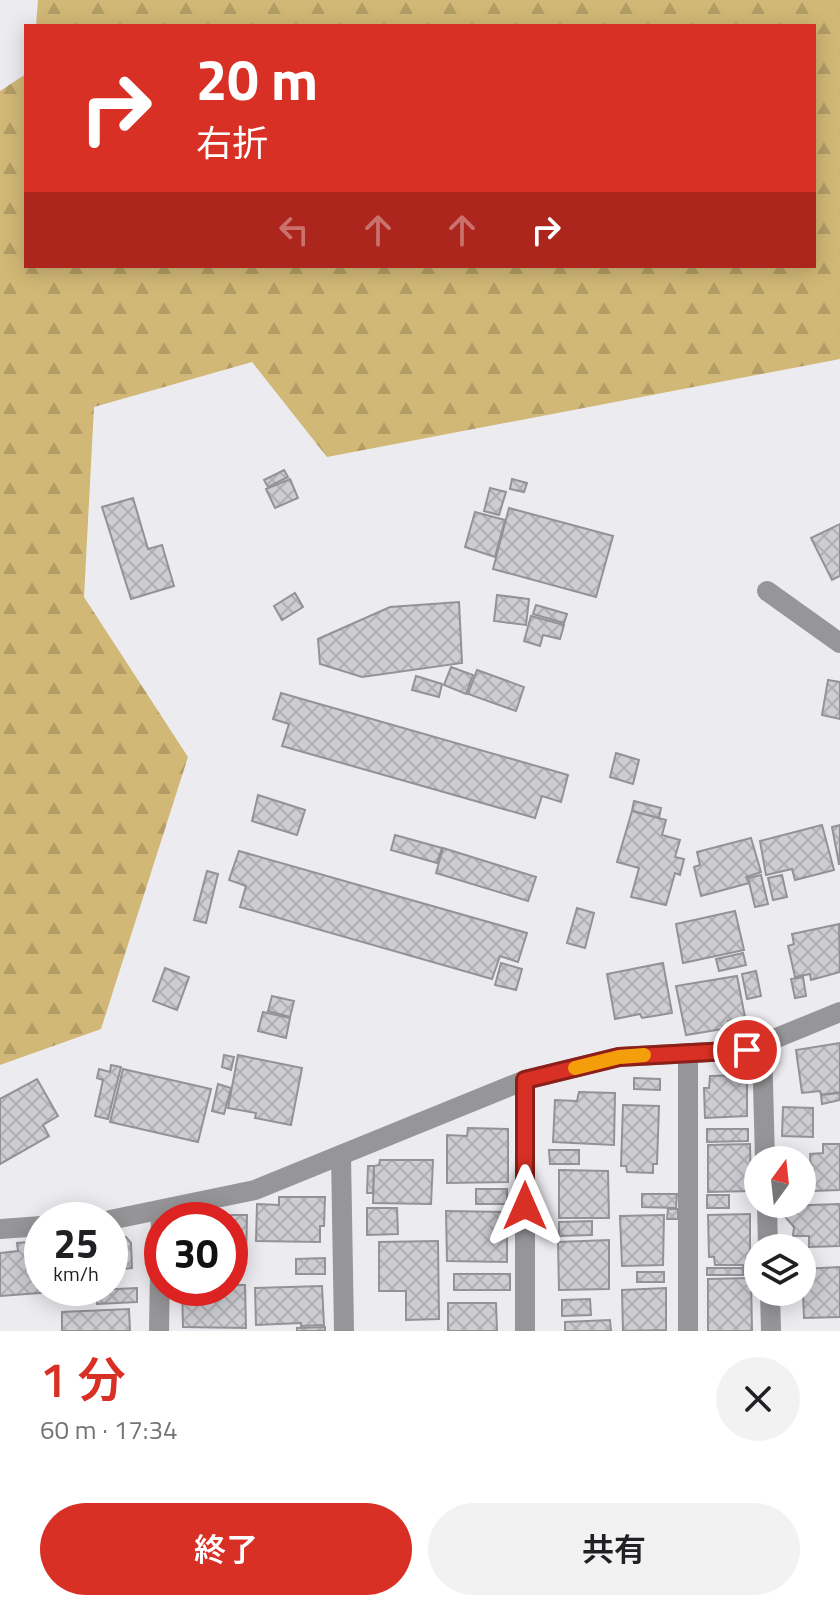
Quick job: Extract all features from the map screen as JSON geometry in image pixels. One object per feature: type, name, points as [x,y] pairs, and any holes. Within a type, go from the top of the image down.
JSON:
[{"type":"street","points":[[767,591],[840,643]]},
{"type":"street","points":[[199,1202],[255,1190],[525,1080],[619,1057],[747,1050],[840,1012]]},
{"type":"street","points":[[762,1044],[765,1146]]},
{"type":"street","points":[[688,1053],[688,1331]]},
{"type":"street","points":[[525,1080],[525,1331]]},
{"type":"street","points":[[341,1155],[344,1331]]},
{"type":"street","points":[[0,1229],[24,1227]]},
{"type":"street","points":[[159,1306],[159,1331]]},
{"type":"street","points":[[770,1306],[771,1331]]},
{"type":"green space","points":[[38,0],[840,0],[840,359],[327,457],[252,362],[94,407],[84,597],[188,757],[101,1029],[0,1065],[0,91],[24,75],[24,268],[816,268],[816,24],[36,24]]},
{"type":"building","points":[[284,470],[288,477],[268,487],[264,480]]},
{"type":"building","points":[[290,479],[298,498],[275,508],[266,489]]},
{"type":"building","points":[[512,479],[527,483],[524,492],[510,489]]},
{"type":"building","points":[[490,488],[506,492],[499,515],[484,511]]},
{"type":"building","points":[[133,498],[148,549],[162,545],[174,586],[131,599],[102,507]]},
{"type":"building","points":[[509,508],[613,536],[596,597],[493,569]]},
{"type":"building","points":[[475,512],[505,520],[495,557],[465,547]]},
{"type":"building","points":[[840,524],[840,576],[832,580],[811,538]]},
{"type":"building","points":[[295,593],[303,607],[282,620],[274,606]]},
{"type":"building","points":[[497,595],[529,599],[526,625],[494,621]]},
{"type":"building","points":[[459,602],[462,663],[362,677],[320,664],[318,639],[390,607]]},
{"type":"building","points":[[536,605],[567,614],[564,623],[533,614]]},
{"type":"building","points":[[531,616],[564,625],[560,639],[543,635],[540,646],[524,641]]},
{"type":"building","points":[[451,667],[473,675],[466,694],[444,685]]},
{"type":"building","points":[[477,670],[524,687],[516,711],[468,694]]},
{"type":"building","points":[[416,676],[442,684],[439,697],[412,690]]},
{"type":"building","points":[[828,680],[840,682],[840,719],[822,715]]},
{"type":"building","points":[[281,693],[568,775],[561,802],[542,796],[535,818],[282,746],[289,724],[273,719]]},
{"type":"building","points":[[616,753],[639,760],[633,784],[610,777]]},
{"type":"building","points":[[258,795],[305,810],[297,835],[252,821]]},
{"type":"building","points":[[634,801],[661,808],[659,818],[632,811]]},
{"type":"building","points":[[632,811],[666,820],[662,835],[680,840],[675,857],[684,859],[680,875],[675,873],[666,905],[631,897],[639,868],[617,862]]},
{"type":"building","points":[[822,825],[834,870],[795,880],[792,869],[766,875],[760,841]]},
{"type":"building","points":[[840,825],[840,864],[839,864],[832,827]]},
{"type":"building","points":[[395,835],[442,848],[437,863],[391,850]]},
{"type":"building","points":[[751,838],[761,872],[746,877],[749,883],[701,896],[694,867],[700,865],[697,852]]},
{"type":"building","points":[[443,848],[536,877],[528,901],[436,873]]},
{"type":"building","points":[[239,851],[527,933],[518,962],[500,956],[492,979],[240,907],[246,886],[229,880]]},
{"type":"building","points":[[207,871],[218,874],[206,923],[194,920]]},
{"type":"building","points":[[761,875],[768,904],[755,907],[748,878]]},
{"type":"building","points":[[782,875],[787,897],[773,900],[768,878]]},
{"type":"building","points":[[577,908],[594,913],[585,948],[567,943]]},
{"type":"building","points":[[735,911],[744,950],[683,963],[676,924]]},
{"type":"building","points":[[839,924],[840,972],[811,980],[810,974],[795,977],[788,946],[794,944],[792,934]]},
{"type":"building","points":[[743,953],[746,965],[719,971],[716,959]]},
{"type":"building","points":[[501,963],[522,969],[516,990],[495,985]]},
{"type":"building","points":[[663,963],[672,1013],[615,1019],[607,974]]},
{"type":"building","points":[[165,968],[189,977],[177,1010],[153,1001]]},
{"type":"building","points":[[756,971],[761,996],[747,999],[742,974]]},
{"type":"building","points":[[737,976],[745,1017],[728,1021],[729,1028],[686,1035],[676,986]]},
{"type":"building","points":[[803,977],[806,996],[795,998],[791,979]]},
{"type":"building","points":[[272,996],[294,1001],[290,1017],[268,1011]]},
{"type":"building","points":[[263,1012],[290,1018],[286,1038],[258,1031]]},
{"type":"building","points":[[840,1043],[840,1092],[821,1095],[820,1091],[802,1093],[796,1050]]},
{"type":"building","points":[[224,1055],[234,1057],[231,1070],[222,1067]]},
{"type":"building","points":[[238,1055],[302,1068],[291,1125],[255,1118],[256,1113],[228,1108]]},
{"type":"building","points":[[111,1065],[121,1067],[108,1119],[95,1116],[103,1080],[97,1078],[99,1069],[110,1072]]},
{"type":"building","points":[[123,1069],[211,1089],[198,1142],[110,1122]]},
{"type":"building","points":[[747,1075],[747,1116],[705,1118],[704,1088],[709,1088],[710,1076]]},
{"type":"building","points":[[634,1078],[660,1079],[660,1090],[634,1089]]},
{"type":"building","points":[[37,1079],[58,1116],[43,1125],[49,1136],[0,1164],[0,1099]]},
{"type":"building","points":[[218,1084],[231,1088],[224,1114],[212,1111]]},
{"type":"building","points":[[579,1092],[615,1093],[614,1145],[553,1142],[555,1100],[577,1101]]},
{"type":"building","points":[[840,1093],[840,1100],[822,1104],[821,1095]]},
{"type":"building","points":[[623,1105],[659,1106],[657,1164],[653,1164],[653,1173],[627,1172],[626,1166],[621,1166]]},
{"type":"building","points":[[783,1107],[813,1108],[813,1137],[782,1136]]},
{"type":"building","points":[[468,1128],[508,1129],[508,1182],[447,1183],[447,1135],[467,1136]]},
{"type":"building","points":[[707,1129],[748,1129],[748,1141],[707,1142]]},
{"type":"building","points":[[750,1144],[744,1146],[744,1191],[708,1192],[708,1145]]},
{"type":"building","points":[[823,1144],[840,1144],[840,1190],[816,1191],[816,1154],[823,1153]]},
{"type":"building","points":[[549,1150],[579,1150],[579,1164],[550,1164]]},
{"type":"building","points":[[380,1160],[433,1160],[431,1204],[373,1203],[374,1166],[379,1165]]},
{"type":"building","points":[[368,1166],[374,1166],[373,1193],[367,1193]]},
{"type":"building","points":[[559,1170],[608,1171],[609,1218],[559,1218]]},
{"type":"building","points":[[476,1189],[507,1189],[507,1204],[476,1204]]},
{"type":"building","points":[[642,1194],[677,1194],[676,1208],[642,1207]]},
{"type":"building","points":[[707,1195],[729,1195],[729,1208],[707,1208]]},
{"type":"building","points":[[279,1197],[325,1197],[320,1242],[256,1241],[257,1204],[279,1205]]},
{"type":"building","points":[[840,1204],[840,1246],[816,1247],[816,1234],[793,1234],[794,1227],[786,1218],[816,1218],[816,1205]]},
{"type":"building","points":[[367,1208],[397,1208],[398,1234],[367,1235]]},
{"type":"building","points":[[668,1209],[678,1209],[678,1219],[667,1219]]},
{"type":"building","points":[[446,1211],[507,1212],[507,1262],[447,1261]]},
{"type":"building","points":[[744,1214],[744,1218],[750,1218],[750,1234],[744,1234],[744,1271],[743,1265],[715,1265],[714,1257],[709,1257],[708,1215]]},
{"type":"building","points":[[664,1215],[663,1265],[622,1266],[620,1216]]},
{"type":"building","points":[[592,1221],[592,1235],[559,1236],[559,1222]]},
{"type":"building","points":[[128,1239],[131,1243],[132,1268],[128,1268]]},
{"type":"building","points":[[609,1240],[609,1289],[559,1290],[558,1242]]},
{"type":"building","points":[[438,1241],[439,1319],[406,1320],[406,1291],[379,1291],[379,1242]]},
{"type":"building","points":[[24,1242],[24,1294],[0,1296],[0,1253],[18,1251],[17,1243]]},
{"type":"building","points":[[325,1258],[325,1274],[296,1274],[296,1259]]},
{"type":"building","points":[[840,1267],[840,1317],[804,1318],[804,1306],[816,1306],[816,1268]]},
{"type":"building","points":[[707,1268],[743,1268],[743,1275],[707,1275]]},
{"type":"building","points":[[637,1272],[664,1272],[664,1282],[637,1282]]},
{"type":"building","points":[[454,1274],[510,1274],[510,1290],[454,1290]]},
{"type":"building","points":[[744,1278],[744,1306],[752,1306],[752,1331],[708,1331],[708,1279]]},
{"type":"building","points":[[322,1286],[324,1325],[256,1325],[255,1288]]},
{"type":"building","points":[[128,1288],[137,1288],[137,1302],[128,1302]]},
{"type":"building","points":[[666,1288],[666,1330],[623,1331],[622,1290]]},
{"type":"building","points":[[590,1299],[591,1315],[562,1316],[562,1300]]},
{"type":"building","points":[[448,1303],[496,1303],[497,1331],[448,1331]]},
{"type":"building","points":[[182,1306],[245,1306],[246,1328],[183,1327]]},
{"type":"building","points":[[129,1309],[130,1331],[62,1331],[62,1312]]},
{"type":"building","points":[[610,1320],[611,1331],[565,1331],[565,1322]]},
{"type":"building","points":[[325,1327],[325,1331],[297,1331],[297,1328]]},
{"type":"slow traffic","points":[[575,1068],[619,1057],[644,1055]]},
{"type":"route","points":[[525,1206],[525,1080],[619,1057],[747,1050]]}]
